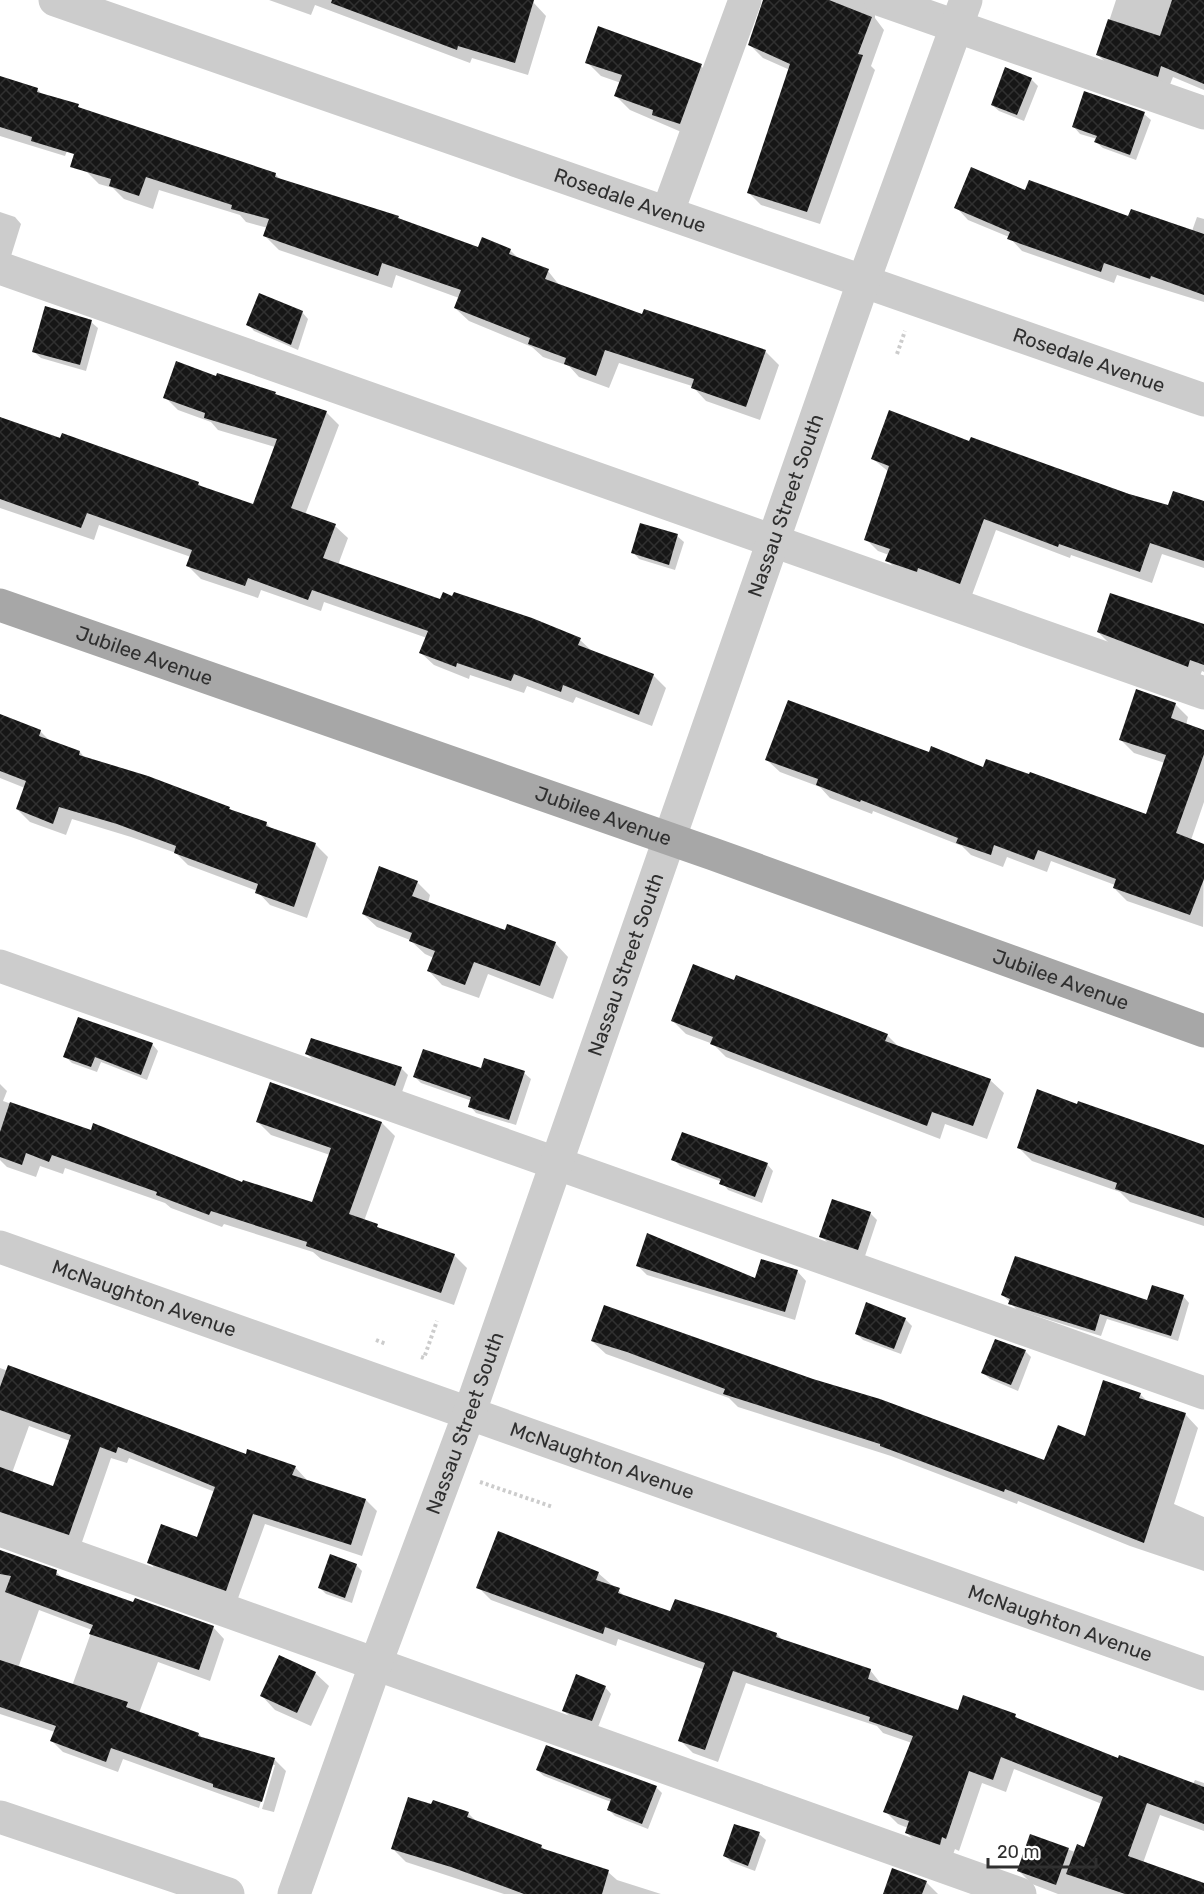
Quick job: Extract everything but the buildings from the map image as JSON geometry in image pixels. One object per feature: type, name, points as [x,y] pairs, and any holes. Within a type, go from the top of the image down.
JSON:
[{"type":"main road","name":"Jubilee Avenue","points":[[0,604],[670,839],[1204,1031]]},
{"type":"street","name":"Rosedale Avenue","points":[[56,0],[668,211],[1204,400]]},
{"type":"street","points":[[668,211],[745,0]]},
{"type":"street","points":[[882,0],[961,13],[1204,113]]},
{"type":"street","name":"Nassau Street South","points":[[294,1894],[376,1663],[470,1414],[864,280],[961,13]]},
{"type":"street","points":[[0,268],[1204,693]]},
{"type":"street","points":[[0,966],[1204,1393]]},
{"type":"street","name":"McNaughton Avenue","points":[[0,1248],[1204,1674]]},
{"type":"street","points":[[0,1530],[1020,1894]]},
{"type":"street","points":[[0,1817],[228,1894]]},
{"type":"path","points":[[414,1355],[424,1358],[437,1321]]},
{"type":"path","points":[[376,1340],[395,1347]]},
{"type":"path","points":[[448,1470],[553,1507]]}]
